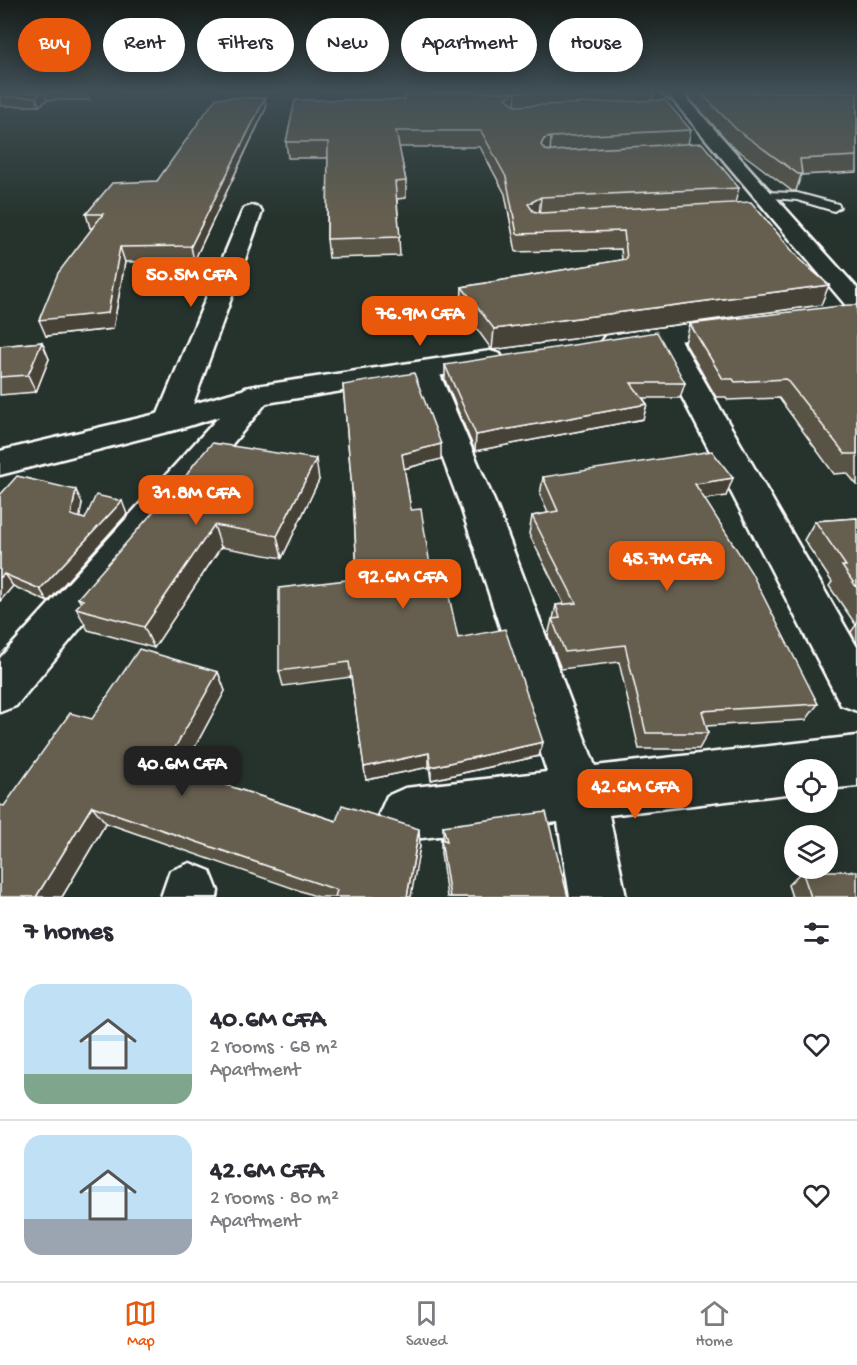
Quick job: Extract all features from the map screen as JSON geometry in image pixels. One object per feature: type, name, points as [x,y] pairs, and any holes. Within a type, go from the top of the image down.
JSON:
[{"type":"street","points":[[711,134],[726,151],[765,206],[849,308]]},
{"type":"street","points":[[702,152],[726,151]]},
{"type":"street","points":[[171,421],[252,212]]},
{"type":"street","points":[[584,347],[755,323]]},
{"type":"street","points":[[664,335],[857,690]]},
{"type":"street","points":[[0,463],[171,421],[256,395],[515,357]]},
{"type":"street","points":[[424,370],[480,510],[579,792],[598,897]]},
{"type":"street","points":[[0,691],[256,395]]},
{"type":"street","points":[[405,814],[857,761]]},
{"type":"lane","points":[[765,206],[797,197],[834,207]]},
{"type":"building","points":[[191,134],[247,134],[191,246],[120,247],[108,313],[39,320],[58,273],[103,214],[86,214],[112,183],[157,181]]},
{"type":"building","points":[[288,134],[397,134],[406,181],[395,182],[400,237],[327,239],[328,142],[286,142]]},
{"type":"building","points":[[483,134],[614,134],[544,139],[541,145],[545,150],[552,151],[702,143],[739,188],[541,197],[528,204],[533,211],[541,213],[751,202],[800,260],[829,285],[494,329],[462,287],[627,259],[624,231],[517,234],[506,177]]},
{"type":"building","points":[[743,134],[857,134],[857,156],[800,159],[802,174],[798,174]]},
{"type":"building","points":[[857,305],[857,454],[845,454],[786,379],[735,382],[733,379],[723,379],[690,324]]},
{"type":"building","points":[[657,332],[685,383],[631,383],[647,404],[476,435],[445,365]]},
{"type":"building","points":[[42,342],[28,375],[0,377],[0,346]]},
{"type":"building","points":[[414,373],[441,444],[402,454],[411,510],[421,509],[430,565],[442,563],[458,638],[505,629],[543,742],[431,767],[429,753],[364,767],[349,662],[279,671],[279,588],[355,579],[354,573],[357,573],[354,512],[343,385]]},
{"type":"building","points":[[212,443],[316,459],[277,536],[214,525],[144,627],[76,608],[83,600],[78,598],[161,503],[167,504],[194,464]]},
{"type":"building","points":[[712,451],[733,478],[695,484],[751,572],[818,704],[702,711],[708,733],[646,733],[625,645],[565,652],[552,619],[560,618],[556,605],[576,603],[532,516],[558,511],[543,477]]},
{"type":"building","points":[[17,476],[76,490],[71,515],[85,519],[96,495],[122,501],[40,589],[4,574],[0,578],[0,495]]},
{"type":"building","points":[[857,518],[857,588],[842,566],[846,566],[815,521]]},
{"type":"building","points":[[139,649],[218,672],[165,765],[336,821],[342,805],[419,829],[407,897],[335,897],[337,890],[92,806],[36,897],[0,897],[0,805],[4,806],[70,713],[92,719]]},
{"type":"building","points":[[546,812],[568,897],[450,897],[441,839],[447,841],[443,826]]},
{"type":"building","points":[[838,871],[857,871],[857,897],[811,897],[805,879],[838,879]]}]
